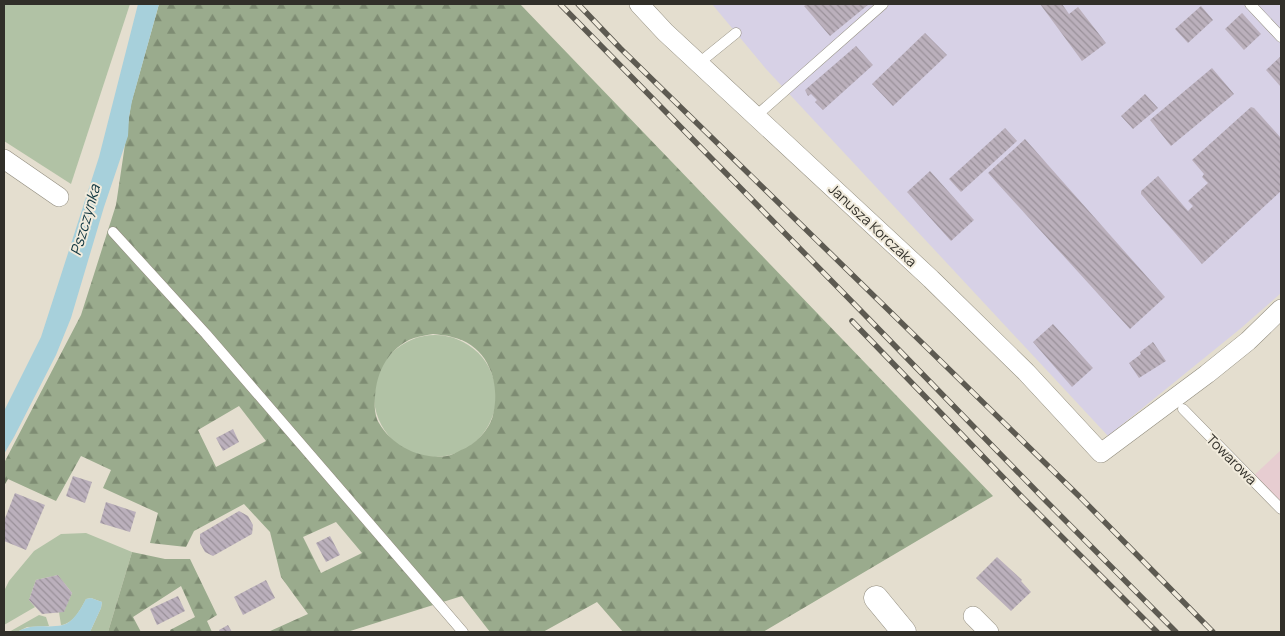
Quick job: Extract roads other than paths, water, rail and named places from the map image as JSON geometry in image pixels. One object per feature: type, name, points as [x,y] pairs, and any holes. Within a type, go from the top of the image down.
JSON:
[{"type":"street","name":"Janusza Korczaka","points":[[639,4],[665,32],[931,279],[1026,372],[1101,453],[1207,374],[1248,341],[1281,309]]},
{"type":"street","points":[[4,158],[59,197]]},
{"type":"street","points":[[876,598],[904,632]]},
{"type":"street","points":[[973,616],[989,632]]},
{"type":"lane","points":[[756,116],[883,4]]},
{"type":"lane","points":[[1250,4],[1281,37]]},
{"type":"lane","points":[[699,64],[736,33]]},
{"type":"lane","points":[[113,232],[206,334],[463,632]]},
{"type":"lane","name":"Towarowa","points":[[1183,409],[1281,509]]},
{"type":"water","name":"Pszczynka","points":[[138,4],[159,4],[132,101],[128,136],[104,207],[71,318],[56,355],[4,454],[4,411],[41,337],[99,157]]},
{"type":"water","points":[[91,598],[102,602],[90,632],[17,632],[35,626],[63,625],[71,621],[86,599]]},
{"type":"railway","points":[[560,4],[1176,632]]},
{"type":"railway","points":[[578,4],[620,48],[1081,498],[1213,632]]},
{"type":"railway","points":[[852,321],[1023,498],[1157,632]]}]
